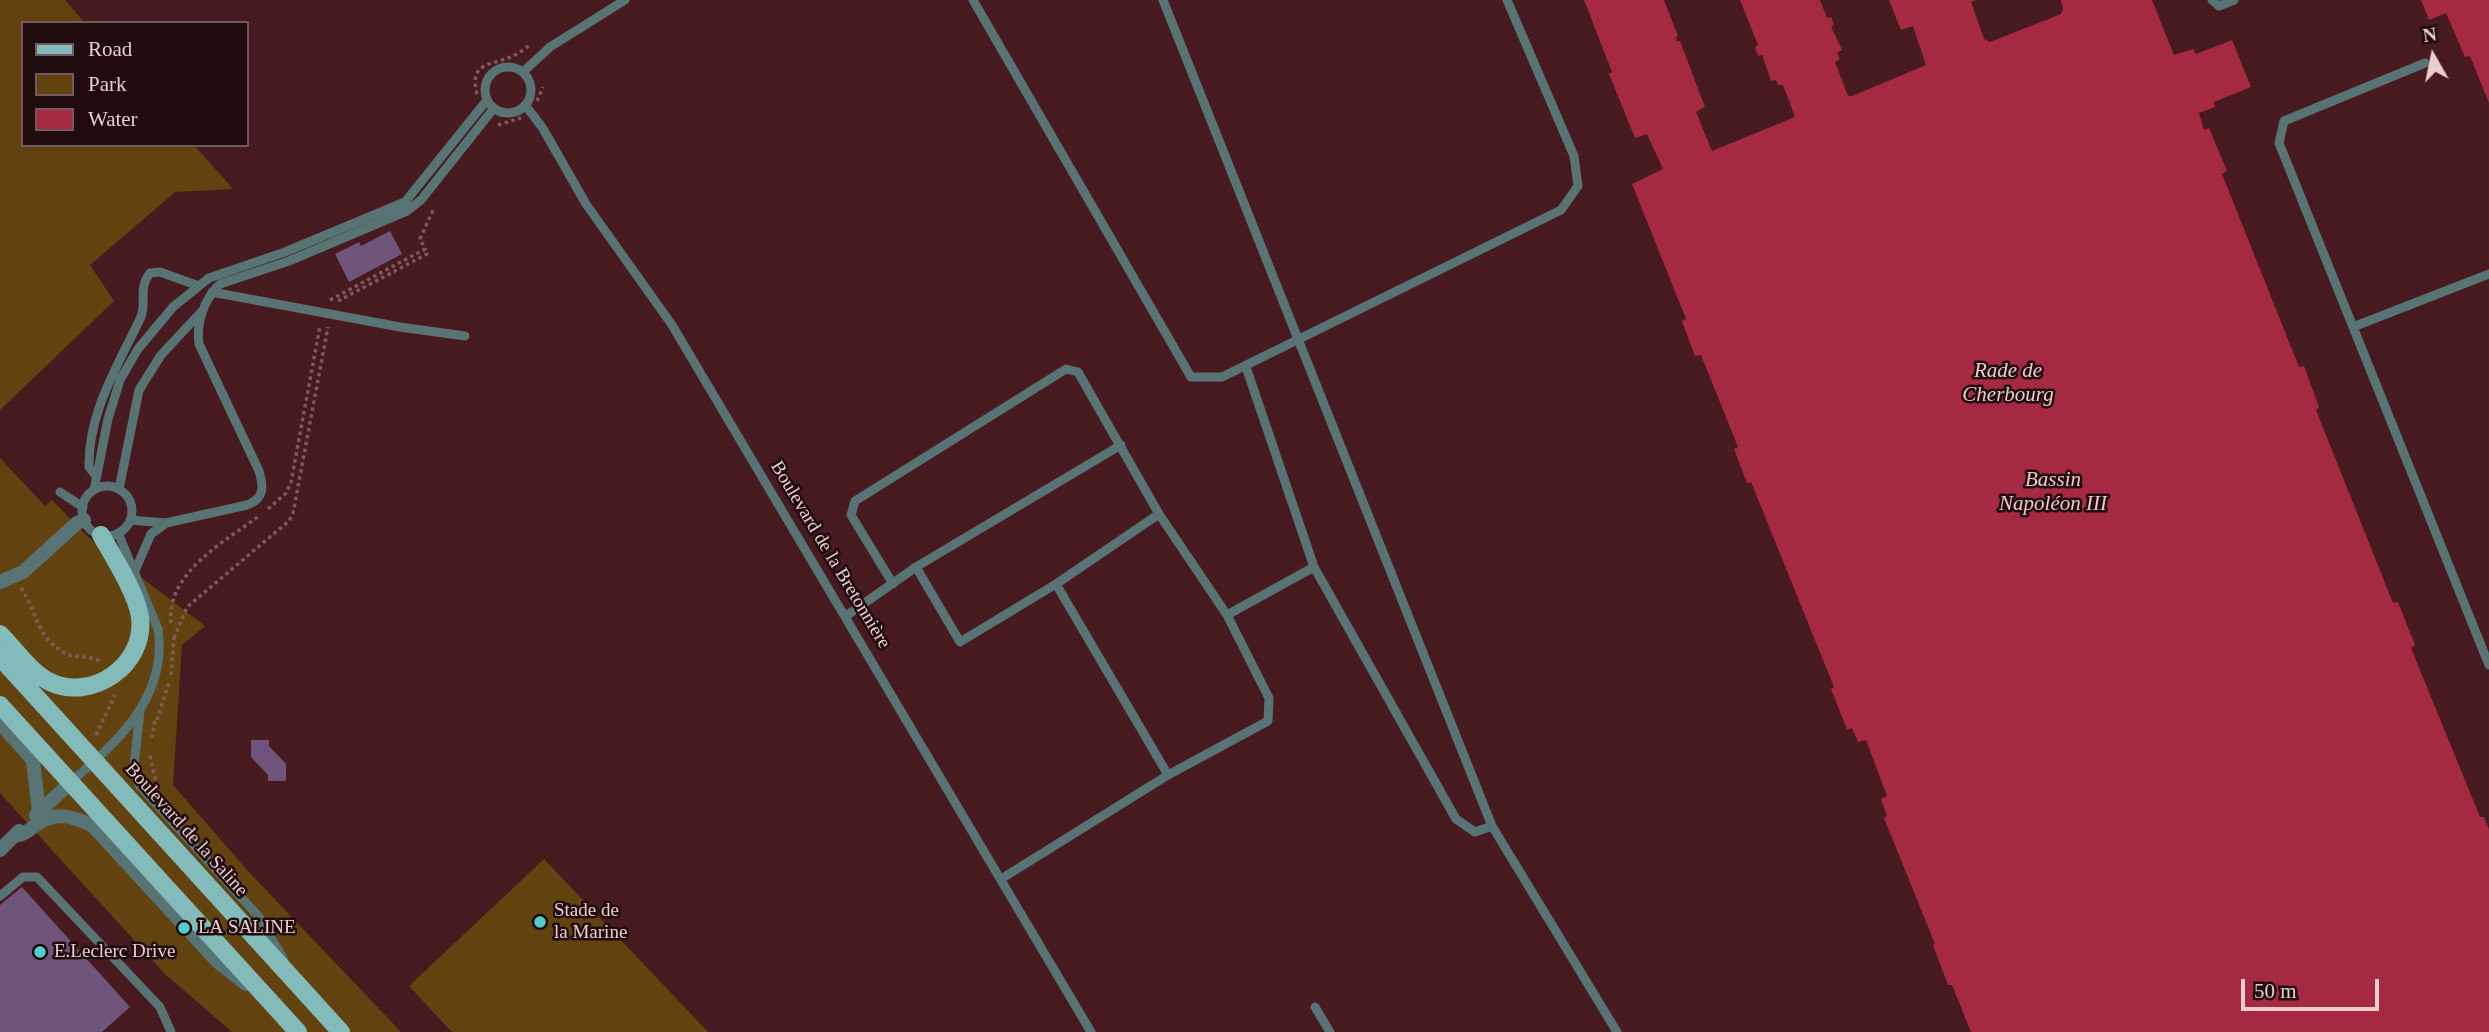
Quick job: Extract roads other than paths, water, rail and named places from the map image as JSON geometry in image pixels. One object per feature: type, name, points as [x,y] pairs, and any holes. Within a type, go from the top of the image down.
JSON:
[{"type":"main road","points":[[0,634],[51,682],[75,688],[113,684],[133,655],[138,641],[140,619],[110,534]]},
{"type":"main road","name":"Boulevard de la Saline","points":[[0,657],[341,1032]]},
{"type":"main road","points":[[0,705],[298,1032]]},
{"type":"street","points":[[7,580],[77,523],[83,513]]},
{"type":"street","points":[[0,723],[33,760],[39,812]]},
{"type":"street","points":[[0,850],[71,782]]},
{"type":"street","points":[[15,836],[26,834],[41,821],[57,816],[75,817],[93,826],[217,961],[276,1008]]},
{"type":"lane","points":[[523,72],[550,47],[625,0]]},
{"type":"lane","points":[[973,0],[1191,377],[1222,377],[1246,367],[1561,210],[1578,186],[1574,156],[1507,0]]},
{"type":"lane","points":[[1163,0],[1492,827],[1611,1030]]},
{"type":"lane","points":[[2212,0],[2219,6],[2234,0]]},
{"type":"lane","points":[[2425,63],[2284,121],[2279,143],[2489,665]]},
{"type":"lane","points":[[504,67],[523,72],[531,88],[525,105],[508,113],[490,104],[485,88],[491,74],[504,67]]},
{"type":"lane","points":[[110,534],[130,520],[166,523],[247,505],[259,499],[262,492],[259,471],[200,344],[198,332],[212,292],[220,284],[332,243],[407,211],[421,200],[490,104]]},
{"type":"lane","points":[[83,513],[94,490],[120,380],[147,338],[173,307],[209,278],[307,244],[405,202],[490,104]]},
{"type":"lane","name":"Boulevard de la Bretonnière","points":[[525,105],[542,127],[586,204],[672,325],[1091,1032]]},
{"type":"lane","points":[[96,476],[89,467],[93,428],[109,379],[141,317],[142,282],[150,273],[160,272],[199,286]]},
{"type":"lane","points":[[2353,327],[2489,274]]},
{"type":"lane","points":[[212,292],[464,336]]},
{"type":"lane","points":[[118,489],[139,390],[160,355],[204,309]]},
{"type":"lane","points":[[1246,367],[1314,567],[1456,818],[1475,832],[1492,827]]},
{"type":"lane","points":[[892,584],[850,515],[855,501],[1066,369],[1078,372],[1159,514],[1227,615],[1269,698],[1268,721],[1168,775],[1001,879]]},
{"type":"lane","points":[[846,616],[916,567],[1121,445]]},
{"type":"lane","points":[[94,490],[106,487],[118,489],[131,506],[130,520]]},
{"type":"lane","points":[[60,492],[83,513],[91,530],[110,534],[134,573],[159,629],[161,644],[157,674],[147,701],[121,736],[71,782]]},
{"type":"lane","points":[[916,567],[960,642],[1056,584],[1159,514]]},
{"type":"lane","points":[[134,573],[151,534],[166,523]]},
{"type":"lane","points":[[1227,615],[1314,567]]},
{"type":"lane","points":[[1056,584],[1168,775]]},
{"type":"lane","points":[[140,711],[135,766],[138,783],[259,917],[300,987]]},
{"type":"lane","points":[[0,896],[23,877],[37,877],[160,1007],[171,1032]]},
{"type":"lane","points":[[1315,1007],[1330,1032]]},
{"type":"water","name":"Rade de Cherbourg","points":[[1584,0],[1664,0],[1678,36],[1677,42],[1680,41],[1705,107],[1696,112],[1712,151],[1795,117],[1783,85],[1778,85],[1776,80],[1771,81],[1762,55],[1758,56],[1755,47],[1758,45],[1740,0],[1820,0],[1827,18],[1831,17],[1834,25],[1831,26],[1842,50],[1837,53],[1840,59],[1835,62],[1848,96],[1926,65],[1913,26],[1901,30],[1889,0],[1976,0],[1971,2],[1984,39],[1990,42],[2061,14],[2061,0],[2152,0],[2174,55],[2193,49],[2196,54],[2232,40],[2251,87],[2214,102],[2215,107],[2199,113],[2204,130],[2209,128],[2227,171],[2222,174],[2299,367],[2304,366],[2319,407],[2316,410],[2393,603],[2398,602],[2415,645],[2411,648],[2480,817],[2484,817],[2489,829],[2489,1032],[1971,1032],[1952,985],[1948,985],[1933,945],[1935,944],[1884,818],[1887,816],[1881,799],[1887,796],[1866,740],[1858,742],[1852,728],[1847,730],[1831,689],[1834,687],[1751,482],[1747,483],[1734,449],[1738,447],[1701,355],[1695,356],[1682,321],[1686,319],[1632,184],[1663,169],[1647,134],[1635,138],[1609,74],[1612,72]]},
{"type":"water","points":[[2421,0],[2489,0],[2489,103],[2470,56],[2465,57],[2446,13],[2429,20]]},
{"type":"place","name":"Stade de la Marine","points":[[540,922]]},
{"type":"place","name":"LA SALINE","points":[[184,928]]},
{"type":"place","name":"E.Leclerc Drive","points":[[40,952]]},
{"type":"water label","name":"Bassin Napoléon III","points":[[2053,492]]}]
